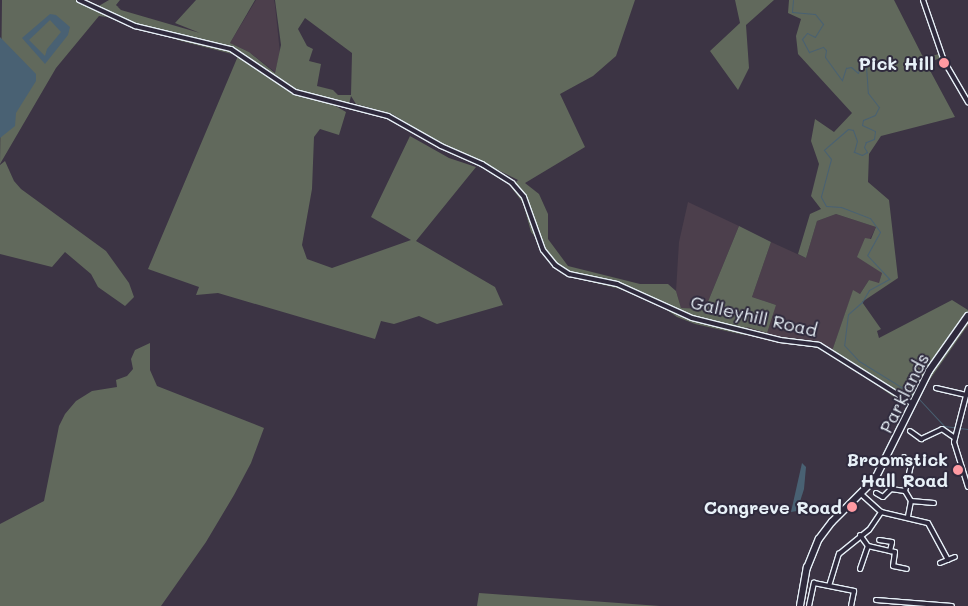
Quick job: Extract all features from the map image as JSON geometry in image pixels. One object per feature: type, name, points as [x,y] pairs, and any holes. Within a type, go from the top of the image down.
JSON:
[{"type":"street","name":"Galleyhill Road","points":[[79,0],[135,26],[231,49],[296,92],[352,105],[388,116],[512,183],[528,206],[543,250],[555,265],[569,274],[617,284],[692,318],[780,340],[819,345],[915,399]]},
{"type":"street","points":[[923,0],[944,61],[968,102]]},
{"type":"street","name":"Parklands","points":[[800,606],[810,558],[819,539],[832,522],[861,494],[881,470],[929,372],[967,320]]},
{"type":"street","points":[[936,388],[966,395]]},
{"type":"street","points":[[968,388],[955,438],[968,487]]},
{"type":"street","points":[[910,431],[921,439],[942,429],[955,438]]},
{"type":"street","points":[[904,458],[911,465],[905,491],[911,501],[908,518]]},
{"type":"street","points":[[876,492],[883,497],[891,489],[905,491]]},
{"type":"street","points":[[861,494],[881,512],[908,518],[933,527],[948,560]]},
{"type":"street","points":[[911,501],[934,503]]},
{"type":"street","points":[[829,586],[838,556],[860,536],[881,512]]},
{"type":"street","points":[[860,536],[868,546],[895,552],[893,566],[907,569]]},
{"type":"street","points":[[879,540],[892,542],[890,551]]},
{"type":"street","points":[[860,569],[868,546]]},
{"type":"street","points":[[940,563],[954,557]]},
{"type":"street","points":[[809,606],[814,583],[854,591],[850,606]]},
{"type":"street","points":[[876,600],[918,605],[952,606]]},
{"type":"shaded area","points":[[256,0],[274,0],[280,53],[275,72],[249,52],[230,43]]},
{"type":"shaded area","points":[[688,202],[739,226],[705,309],[681,308],[676,291],[679,242]]},
{"type":"shaded area","points":[[836,214],[876,227],[870,239],[882,273],[879,284],[869,280],[860,294],[853,291],[831,354],[807,344],[784,345],[744,335],[747,327],[776,305],[752,297],[771,242],[806,258],[817,221]]},
{"type":"green space","points":[[2,0],[83,0],[97,7],[109,0],[120,0],[116,5],[121,10],[200,33],[175,23],[196,0],[255,0],[230,43],[249,52],[275,73],[281,45],[275,0],[635,0],[616,56],[593,76],[560,94],[585,147],[525,183],[539,194],[548,214],[548,239],[568,266],[640,284],[668,284],[676,291],[681,308],[705,309],[739,226],[771,242],[752,297],[776,305],[767,333],[747,327],[744,335],[695,324],[677,317],[657,303],[620,289],[567,276],[531,232],[523,203],[511,187],[518,180],[476,159],[453,151],[392,114],[356,104],[351,96],[349,104],[296,93],[242,53],[232,54],[181,41],[107,17],[99,16],[56,68],[0,164]],"holes":[[[305,18],[352,53],[351,95],[338,95],[333,90],[317,86],[321,64],[309,61],[313,49],[307,46],[298,29]]]},
{"type":"green space","points":[[735,0],[774,0],[746,25],[749,68],[738,90],[710,51],[740,23]]},
{"type":"green space","points":[[789,0],[894,0],[924,58],[939,54],[941,58],[926,63],[955,117],[881,136],[869,154],[868,182],[889,200],[898,278],[862,302],[881,329],[877,331],[879,338],[952,300],[968,310],[968,325],[910,408],[831,354],[853,290],[860,294],[869,280],[879,283],[882,273],[857,257],[865,238],[871,239],[876,227],[836,214],[817,221],[806,258],[798,254],[810,214],[821,209],[811,196],[819,164],[811,141],[815,119],[834,132],[852,113],[798,54],[796,36],[801,19],[788,13]]},
{"type":"green space","points":[[238,56],[291,93],[334,105],[346,112],[339,135],[320,129],[314,137],[312,189],[302,245],[307,259],[332,268],[411,240],[371,217],[410,136],[449,158],[476,167],[416,241],[495,287],[503,305],[437,324],[419,316],[394,324],[381,321],[375,339],[218,293],[196,295],[199,287],[148,269]]},
{"type":"green space","points":[[5,161],[14,181],[21,189],[106,251],[129,283],[134,297],[125,306],[98,287],[91,274],[65,252],[52,267],[0,254],[0,165]]},
{"type":"green space","points":[[150,343],[150,370],[157,386],[264,428],[251,463],[234,495],[206,542],[161,606],[0,606],[0,524],[44,501],[59,426],[65,414],[76,401],[92,391],[117,387],[116,380],[127,376],[133,369],[131,359],[135,350]]},
{"type":"green space","points":[[479,593],[660,606],[477,606]]},
{"type":"water","points":[[50,14],[56,15],[70,27],[68,35],[45,64],[22,38]],"holes":[[[50,20],[61,32],[47,49],[45,56],[29,40]]]},
{"type":"water","points":[[0,37],[36,74],[36,81],[16,113],[15,126],[0,138]]},
{"type":"water","points":[[802,463],[806,467],[804,489],[797,511],[791,512]]},
{"type":"waterway","points":[[793,0],[792,12],[815,14],[823,24],[815,37],[807,33],[802,39],[809,52],[823,47],[826,50],[825,57],[842,80],[846,68],[851,67],[858,73],[860,64],[866,66],[868,93],[879,107],[875,115],[863,120],[862,125],[875,131],[874,139],[866,142],[864,147],[867,152],[862,155],[854,152],[857,141],[853,130],[848,129],[824,150],[831,159],[821,197],[826,206],[841,207],[870,218],[880,232],[867,255],[889,279],[869,290],[862,302],[848,314],[844,345],[859,361],[914,395]]},
{"type":"waterway","points":[[919,399],[944,426],[968,429]]},
{"type":"place","name":"Pick Hill","points":[[944,63]]},
{"type":"place","name":"Broomstick Hall Road","points":[[958,470]]},
{"type":"place","name":"Congreve Road","points":[[852,507]]}]
